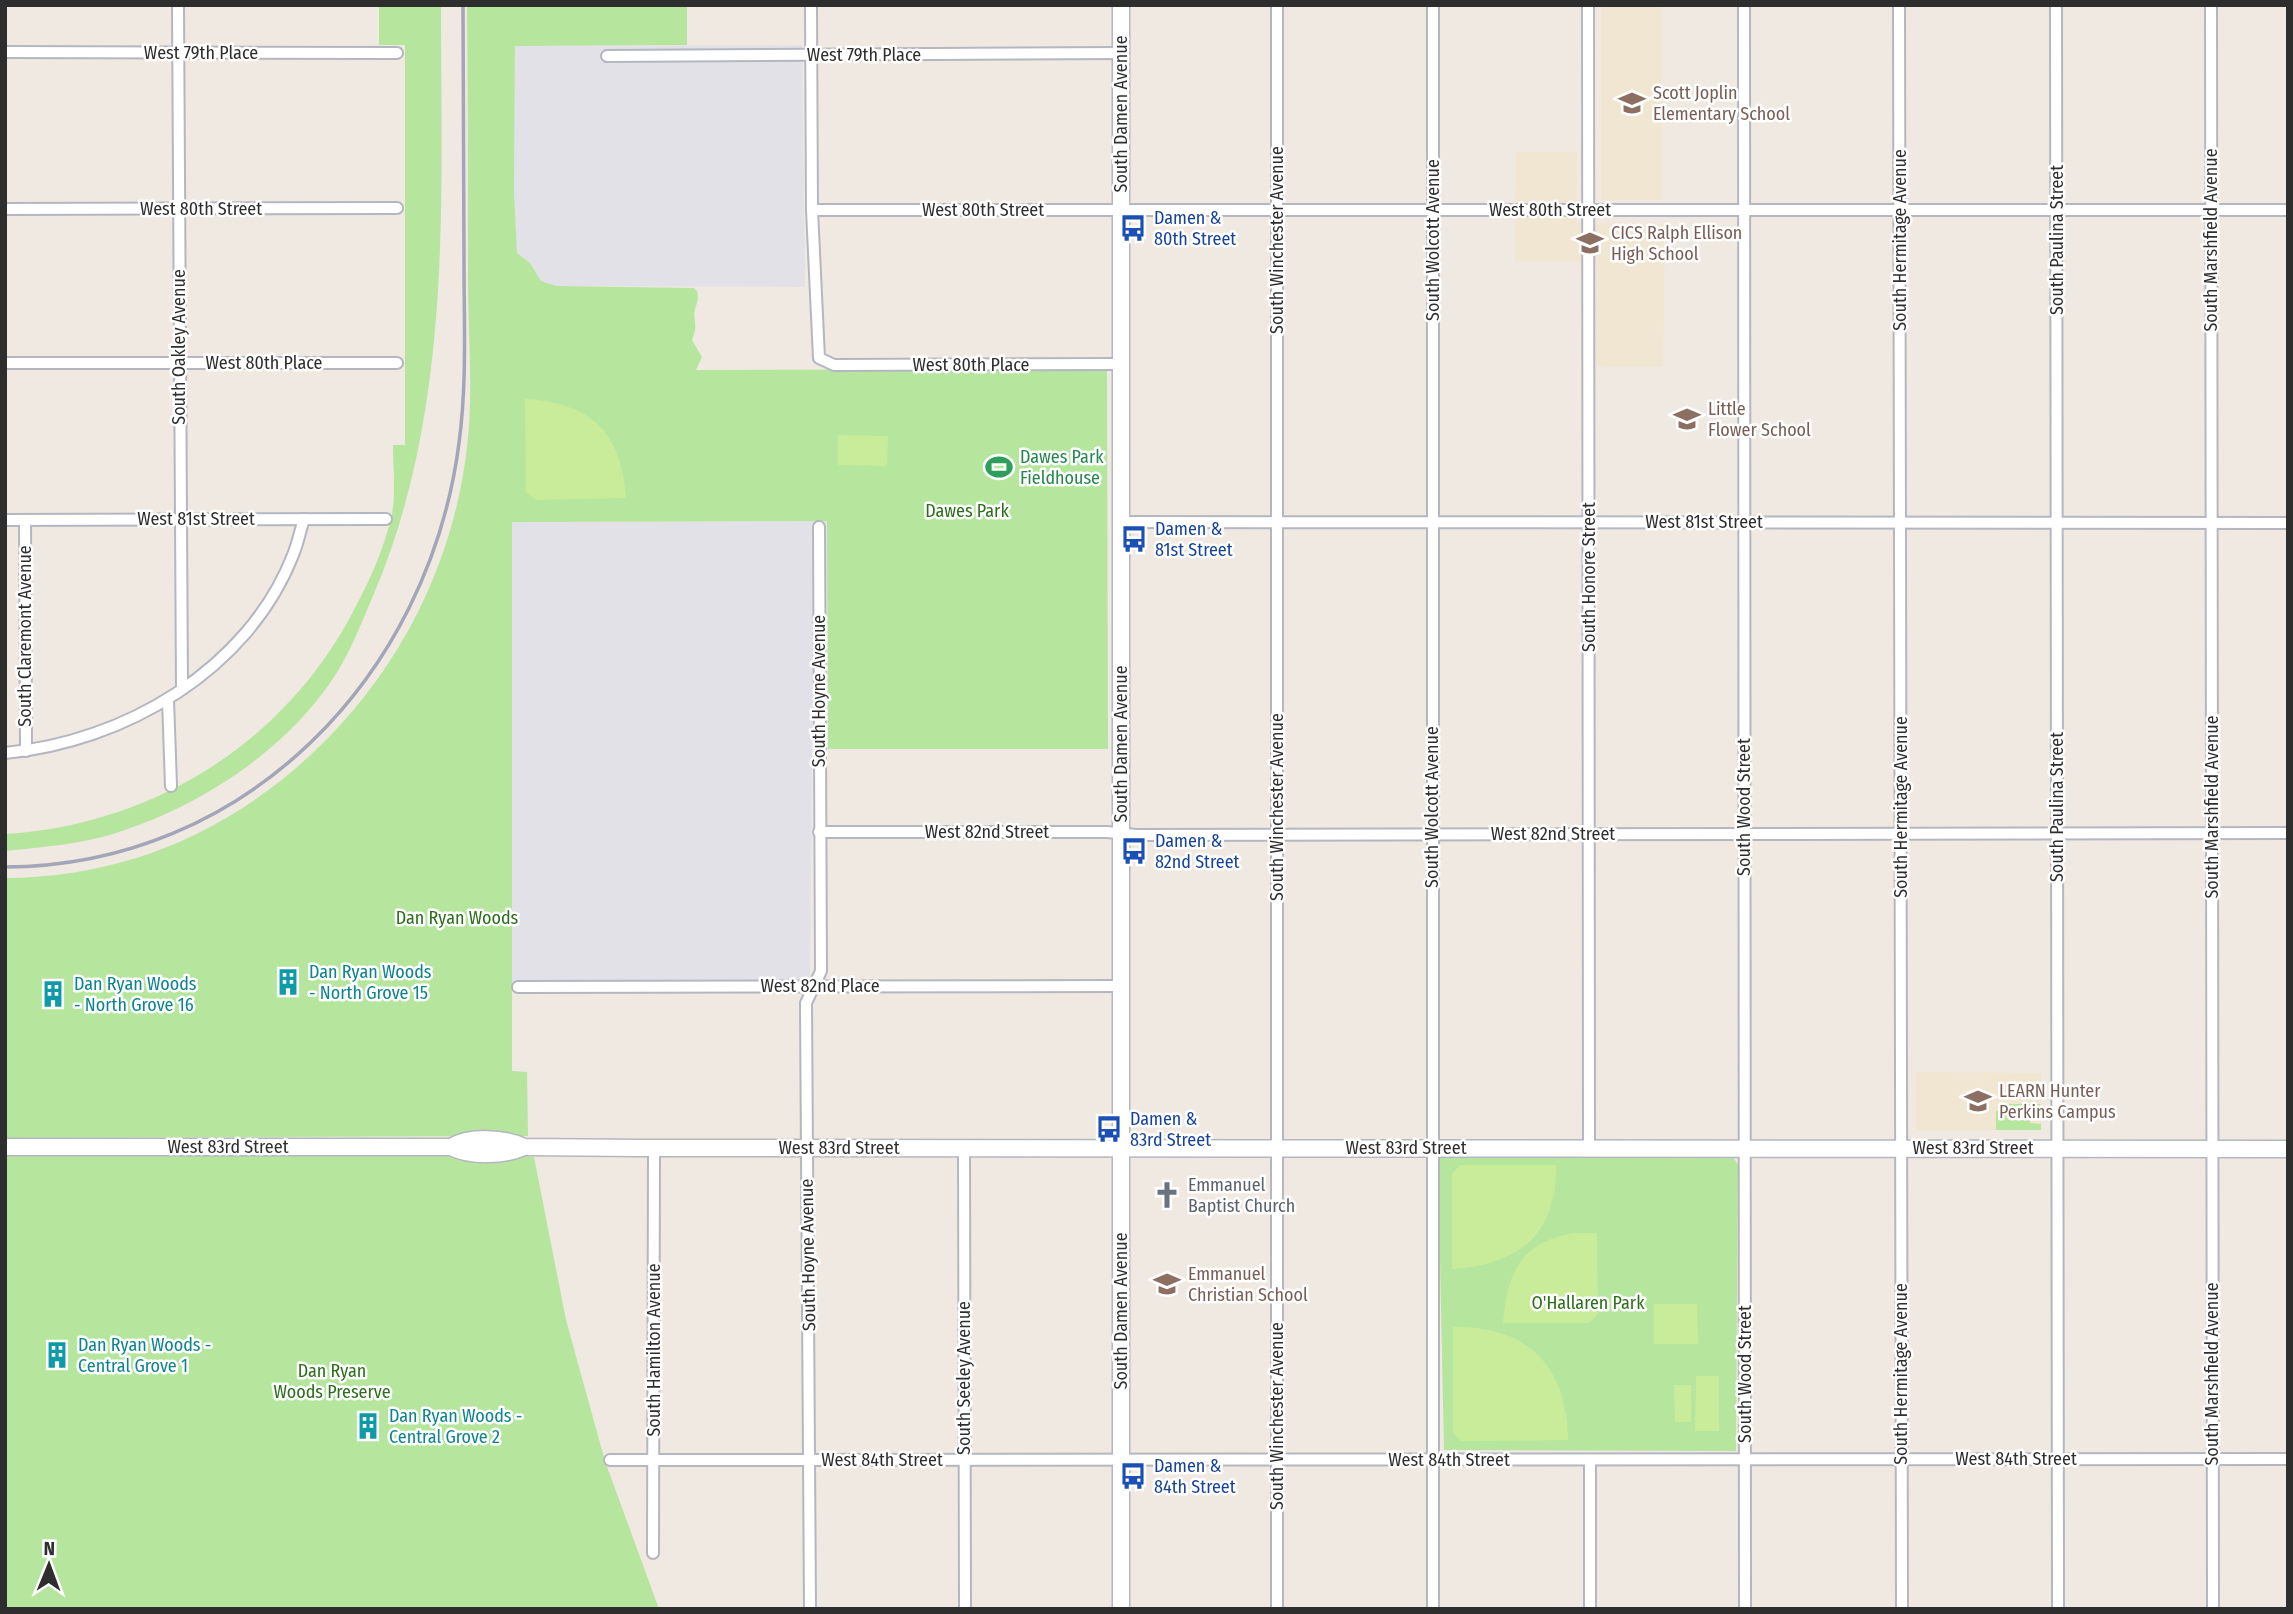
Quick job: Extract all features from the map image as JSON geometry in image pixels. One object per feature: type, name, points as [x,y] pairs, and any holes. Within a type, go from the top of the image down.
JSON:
[{"type":"street","name":"South Oakley Avenue","points":[[178,5],[182,689]]},
{"type":"street","points":[[811,5],[812,210]]},
{"type":"street","name":"South Damen Avenue","points":[[1121,5],[1121,1609]]},
{"type":"street","name":"South Winchester Avenue","points":[[1277,5],[1277,1609]]},
{"type":"street","name":"South Wolcott Avenue","points":[[1433,5],[1433,1609]]},
{"type":"street","name":"South Honore Street","points":[[1588,5],[1589,1148]]},
{"type":"street","name":"South Wood Street","points":[[1744,5],[1745,1609]]},
{"type":"street","name":"South Hermitage Avenue","points":[[1899,5],[1902,1609]]},
{"type":"street","name":"South Paulina Street","points":[[2056,5],[2058,1609]]},
{"type":"street","name":"South Marshfield Avenue","points":[[2211,5],[2213,1609]]},
{"type":"street","name":"West 79th Place","points":[[5,52],[397,53]]},
{"type":"street","name":"West 79th Place","points":[[607,56],[1121,53]]},
{"type":"street","name":"West 80th Street","points":[[5,209],[397,208]]},
{"type":"street","name":"West 80th Street","points":[[812,210],[2288,210]]},
{"type":"street","name":"West 80th Place","points":[[812,210],[816,349],[822,362],[834,365],[1121,364]]},
{"type":"street","name":"West 80th Place","points":[[5,363],[397,363]]},
{"type":"street","points":[[5,753],[26,751],[92,735],[168,699],[182,689],[232,647],[266,603],[293,554],[304,519]]},
{"type":"street","name":"West 81st Street","points":[[5,520],[386,519]]},
{"type":"street","name":"South Claremont Avenue","points":[[25,520],[26,751]]},
{"type":"street","name":"West 81st Street","points":[[1121,522],[2288,523]]},
{"type":"street","name":"South Hoyne Avenue","points":[[810,1609],[806,1003],[821,971],[819,527]]},
{"type":"street","points":[[168,699],[171,786]]},
{"type":"street","name":"West 82nd Street","points":[[819,832],[1276,835],[2288,833]]},
{"type":"street","name":"West 82nd Place","points":[[518,987],[1121,986]]},
{"type":"street","name":"West 83rd Street","points":[[5,1147],[451,1147],[462,1140],[513,1141],[524,1147],[654,1148],[2288,1149]]},
{"type":"street","name":"South Hamilton Avenue","points":[[653,1553],[654,1148]]},
{"type":"street","name":"South Seeley Avenue","points":[[964,1148],[965,1609]]},
{"type":"street","name":"West 84th Street","points":[[610,1460],[2288,1459]]},
{"type":"street","points":[[1590,1460],[1590,1609]]},
{"type":"shaded area","name":"Scott Joplin Elementary School","points":[[1601,5],[1662,5],[1662,200],[1601,200]]},
{"type":"shaded area","points":[[802,45],[805,287],[555,286],[541,281],[530,263],[517,253],[514,191],[515,46]]},
{"type":"shaded area","name":"CICS Ralph Ellison High School","points":[[1516,152],[1577,152],[1576,223],[1665,224],[1663,367],[1596,366],[1596,262],[1515,261]]},
{"type":"shaded area","points":[[827,521],[828,749],[812,748],[810,985],[512,986],[512,522]]},
{"type":"shaded area","name":"LEARN Hunter Perkins Campus","points":[[1916,1072],[2041,1073],[2041,1130],[1916,1130]]},
{"type":"green space","points":[[379,5],[441,5],[441,230],[430,379],[417,453],[399,525],[360,626],[347,655],[317,701],[269,749],[213,789],[153,820],[108,835],[64,844],[5,851],[5,834],[61,827],[114,813],[165,793],[212,766],[256,734],[295,696],[329,652],[373,571],[392,514],[393,445],[405,445],[405,45],[379,45]]},
{"type":"green space","points":[[467,5],[687,5],[687,45],[515,46],[514,191],[517,253],[530,263],[541,281],[556,286],[694,288],[698,299],[692,340],[702,357],[696,370],[1107,369],[1108,749],[828,749],[827,521],[512,522],[512,1071],[527,1072],[528,1136],[5,1138],[5,878],[43,876],[116,864],[184,840],[248,804],[279,782],[317,749],[352,712],[409,630],[431,584],[448,537],[461,488],[468,438],[470,379]]},
{"type":"green space","points":[[525,399],[568,407],[585,414],[598,425],[609,438],[617,455],[626,498],[536,500],[526,492]]},
{"type":"green space","points":[[838,435],[888,436],[887,466],[838,465]]},
{"type":"green space","points":[[2007,1104],[2040,1104],[2040,1108],[2030,1108],[2030,1123],[2041,1124],[2041,1130],[1996,1130],[1996,1111],[2007,1111]]},
{"type":"green space","name":"Dan Ryan Woods Preserve","points":[[377,1153],[534,1157],[566,1320],[605,1461],[659,1609],[5,1609],[5,1155]]},
{"type":"green space","name":"O'Hallaren Park","points":[[1732,1155],[1738,1165],[1736,1451],[1444,1450],[1438,1163],[1441,1156]]},
{"type":"green space","points":[[1460,1165],[1556,1165],[1555,1189],[1550,1210],[1541,1227],[1515,1253],[1497,1261],[1452,1269],[1452,1174]]},
{"type":"green space","points":[[1574,1233],[1597,1233],[1598,1314],[1589,1323],[1503,1323],[1508,1289],[1520,1262],[1541,1244]]},
{"type":"green space","points":[[1654,1304],[1697,1304],[1698,1344],[1654,1344]]},
{"type":"green space","points":[[1453,1327],[1479,1328],[1502,1333],[1522,1342],[1538,1355],[1551,1371],[1560,1391],[1566,1414],[1568,1440],[1460,1441],[1453,1432]]},
{"type":"green space","points":[[1696,1376],[1719,1376],[1719,1431],[1695,1431]]},
{"type":"green space","points":[[1674,1385],[1691,1385],[1691,1422],[1675,1422]]},
{"type":"railway","points":[[5,867],[92,858],[173,833],[247,794],[311,742],[366,679],[409,607],[441,528],[462,421],[463,5]]},
{"type":"place","name":"Scott Joplin Elementary School","points":[[1632,103]]},
{"type":"place","name":"Damen & 80th Street","points":[[1133,228]]},
{"type":"place","name":"CICS Ralph Ellison High School","points":[[1590,243]]},
{"type":"place","name":"Little Flower School","points":[[1687,419]]},
{"type":"place","name":"Dawes Park Fieldhouse","points":[[999,467]]},
{"type":"place","name":"Damen & 81st Street","points":[[1134,539]]},
{"type":"place","name":"Damen & 82nd Street","points":[[1134,851]]},
{"type":"place","name":"Dan Ryan Woods - North Grove 15","points":[[288,982]]},
{"type":"place","name":"Dan Ryan Woods - North Grove 16","points":[[53,994]]},
{"type":"place","name":"LEARN Hunter Perkins Campus","points":[[1978,1101]]},
{"type":"place","name":"Damen & 83rd Street","points":[[1109,1129]]},
{"type":"place","name":"Emmanuel Baptist Church","points":[[1167,1195]]},
{"type":"place","name":"Emmanuel Christian School","points":[[1167,1284]]},
{"type":"place","name":"Dan Ryan Woods - Central Grove 1","points":[[57,1355]]},
{"type":"place","name":"Dan Ryan Woods - Central Grove 2","points":[[368,1426]]},
{"type":"place","name":"Damen & 84th Street","points":[[1133,1476]]},
{"type":"park label","name":"Dawes Park","points":[[967,511]]},
{"type":"park label","name":"Dan Ryan Woods","points":[[457,918]]}]
